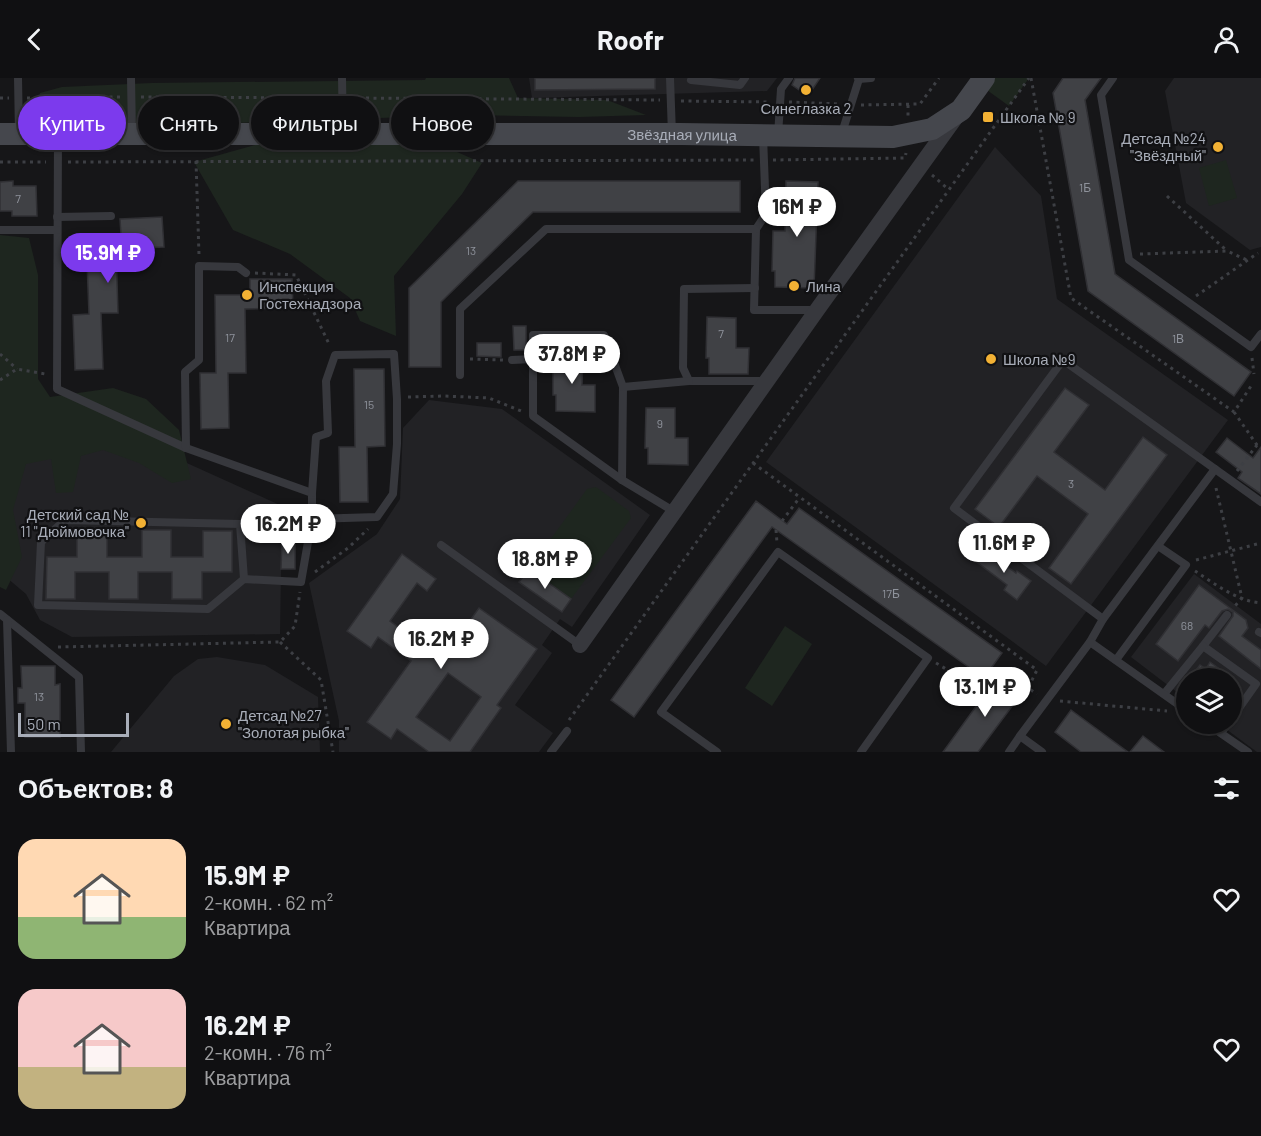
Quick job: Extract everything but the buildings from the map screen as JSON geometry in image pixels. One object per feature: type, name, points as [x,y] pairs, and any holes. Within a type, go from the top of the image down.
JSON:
[{"type":"street","name":"Звёздная улица","points":[[580,645],[984,78]]},
{"type":"street","name":"Звёздная улица","points":[[379,134],[893,137],[932,129],[961,110]]},
{"type":"street","name":"Звёздная улица","points":[[126,134],[251,134]]},
{"type":"lane","points":[[18,78],[18,96]]},
{"type":"lane","points":[[131,78],[132,134]]},
{"type":"lane","points":[[342,78],[342,96]]},
{"type":"lane","points":[[670,78],[672,134]]},
{"type":"lane","points":[[692,78],[691,80],[740,86],[745,78]]},
{"type":"lane","points":[[789,78],[781,89],[764,160],[766,214],[756,229],[754,310],[817,310]]},
{"type":"lane","points":[[841,136],[859,79],[871,78]]},
{"type":"lane","points":[[1113,78],[1101,95],[1129,260],[1251,347],[1261,334]]},
{"type":"lane","points":[[9,134],[18,98]]},
{"type":"lane","points":[[57,150],[57,389],[186,448],[312,493]]},
{"type":"lane","points":[[57,217],[111,216]]},
{"type":"lane","points":[[460,375],[460,309],[546,229],[756,229]]},
{"type":"lane","points":[[0,230],[57,230]]},
{"type":"lane","points":[[186,448],[185,372],[200,360],[199,266],[238,267],[246,273]]},
{"type":"lane","points":[[689,381],[683,368],[684,289],[754,288]]},
{"type":"lane","points":[[622,480],[623,387],[604,335],[533,335],[533,416],[622,480],[675,512]]},
{"type":"lane","points":[[244,579],[240,524],[65,520],[41,542],[38,605],[208,609],[244,579],[301,582],[312,519],[316,437],[328,433],[326,381],[335,355],[393,354],[397,399],[397,444],[393,494],[377,517],[312,519]]},
{"type":"lane","points":[[512,360],[533,359]]},
{"type":"lane","points":[[1103,618],[954,508],[1063,360],[1261,502]]},
{"type":"lane","points":[[623,387],[689,381],[768,381]]},
{"type":"lane","points":[[1009,752],[1090,642],[1103,618],[1214,470]]},
{"type":"lane","points":[[441,545],[580,645]]},
{"type":"lane","points":[[1116,660],[1185,564],[1158,546]]},
{"type":"lane","points":[[717,752],[661,712],[778,552],[928,658],[861,752]]},
{"type":"lane","points":[[0,614],[79,677],[81,752]]},
{"type":"lane","points":[[1164,694],[1227,615]]},
{"type":"lane","points":[[7,620],[11,752]]},
{"type":"lane","points":[[1090,642],[1176,703]]},
{"type":"lane","points":[[1203,646],[1234,668]]},
{"type":"lane","points":[[1242,674],[1256,684],[1242,704]]},
{"type":"lane","points":[[551,752],[567,731]]},
{"type":"lane","points":[[1222,734],[1248,752]]},
{"type":"lane","points":[[1020,736],[1042,752]]},
{"type":"path","points":[[379,98],[671,100],[920,105],[939,78]]},
{"type":"path","points":[[1030,78],[1071,298],[1234,412],[1259,447],[1230,480]]},
{"type":"path","points":[[567,731],[570,717],[1030,78]]},
{"type":"path","points":[[126,97],[251,98]]},
{"type":"path","points":[[0,98],[18,98]]},
{"type":"path","points":[[0,162],[905,158],[909,134],[908,105]]},
{"type":"path","points":[[196,161],[199,266]]},
{"type":"path","points":[[1167,196],[1227,251],[1247,260]]},
{"type":"path","points":[[1128,255],[1227,251]]},
{"type":"path","points":[[1189,303],[1201,291],[1258,253]]},
{"type":"path","points":[[246,273],[296,275],[335,355]]},
{"type":"path","points":[[1251,347],[1254,374]]},
{"type":"path","points":[[0,354],[17,369],[57,376]]},
{"type":"path","points":[[459,358],[512,360]]},
{"type":"path","points":[[0,380],[17,369]]},
{"type":"path","points":[[1234,412],[1253,383]]},
{"type":"path","points":[[397,399],[412,396],[489,398],[533,416]]},
{"type":"path","points":[[753,463],[1037,670],[1028,688]]},
{"type":"path","points":[[1214,470],[1242,598]]},
{"type":"path","points":[[782,521],[800,497]]},
{"type":"path","points":[[280,642],[295,626],[301,582],[348,548],[377,517]]},
{"type":"path","points":[[1185,564],[1261,543]]},
{"type":"path","points":[[1185,564],[1229,592],[1252,603],[1261,603]]},
{"type":"path","points":[[1227,615],[1242,598]]},
{"type":"path","points":[[41,647],[280,642],[321,680],[333,752]]},
{"type":"path","points":[[928,658],[976,687],[1001,670],[1047,700],[1175,711]]},
{"type":"shaded area","points":[[426,78],[509,78],[518,98],[607,100],[646,115],[494,115],[494,96],[391,96],[391,118],[379,118],[379,96],[251,96],[251,122],[239,123],[239,96],[138,96],[138,126],[126,127],[126,96],[40,96],[40,93],[62,87],[152,83],[425,80]]},
{"type":"shaded area","points":[[529,78],[777,78],[767,91],[532,98]]},
{"type":"shaded area","points":[[984,78],[1029,78],[1009,106],[980,85]]},
{"type":"shaded area","name":"Детсад №24 \"Звёздный\"","points":[[1174,78],[1261,78],[1261,247],[1250,250],[1186,203],[1165,91]]},
{"type":"shaded area","points":[[379,141],[391,141],[391,150],[453,150],[482,163],[462,194],[394,276],[396,336],[360,321],[350,298],[290,254],[233,230],[194,162],[251,146],[251,150],[379,150]]},
{"type":"shaded area","name":"Школа №9","points":[[995,147],[1041,196],[1057,299],[1228,420],[1046,666],[766,462]]},
{"type":"shaded area","points":[[1226,160],[1237,198],[1209,206],[1199,168]]},
{"type":"shaded area","points":[[0,235],[29,238],[38,275],[38,379],[50,397],[113,388],[146,399],[179,430],[191,479],[172,483],[139,463],[103,450],[81,456],[73,492],[56,493],[51,459],[26,464],[13,510],[22,557],[6,590],[0,587]]},
{"type":"shaded area","points":[[429,400],[502,409],[650,515],[572,627],[560,619],[542,645],[552,653],[515,705],[553,733],[539,752],[339,752],[339,721],[309,583],[377,534],[400,499],[403,428]]},
{"type":"shaded area","name":"Детский сад № 11 \"Дюймовочка\"","points":[[65,408],[282,506],[280,634],[72,637],[40,620],[26,594],[0,572],[0,412]]},
{"type":"shaded area","points":[[596,487],[629,511],[631,518],[571,599],[529,569],[587,489]]},
{"type":"shaded area","points":[[1194,574],[1261,624],[1261,752],[1257,752],[1233,734],[1242,734],[1242,668],[1176,668],[1176,691],[1131,657]]},
{"type":"shaded area","points":[[785,626],[812,644],[772,706],[745,688]]},
{"type":"shaded area","name":"Детсад №27 \"Золотая рыбка\"","points":[[217,657],[265,665],[318,697],[320,752],[111,752],[174,676],[198,659]]},
{"type":"place","name":"Синеглазка 2","points":[[806,90]]},
{"type":"place","name":"Школа № 9","points":[[988,117]]},
{"type":"place","name":"Детсад №24 \"Звёздный\"","points":[[1218,147]]},
{"type":"place","name":"Лина","points":[[794,286]]},
{"type":"place","name":"Инспекция Гостехнадзора","points":[[247,295]]},
{"type":"place","name":"Школа №9","points":[[991,359]]},
{"type":"place","name":"Детский сад № 11 \"Дюймовочка\"","points":[[141,523]]},
{"type":"place","name":"Детсад №27 \"Золотая рыбка\"","points":[[226,724]]}]
